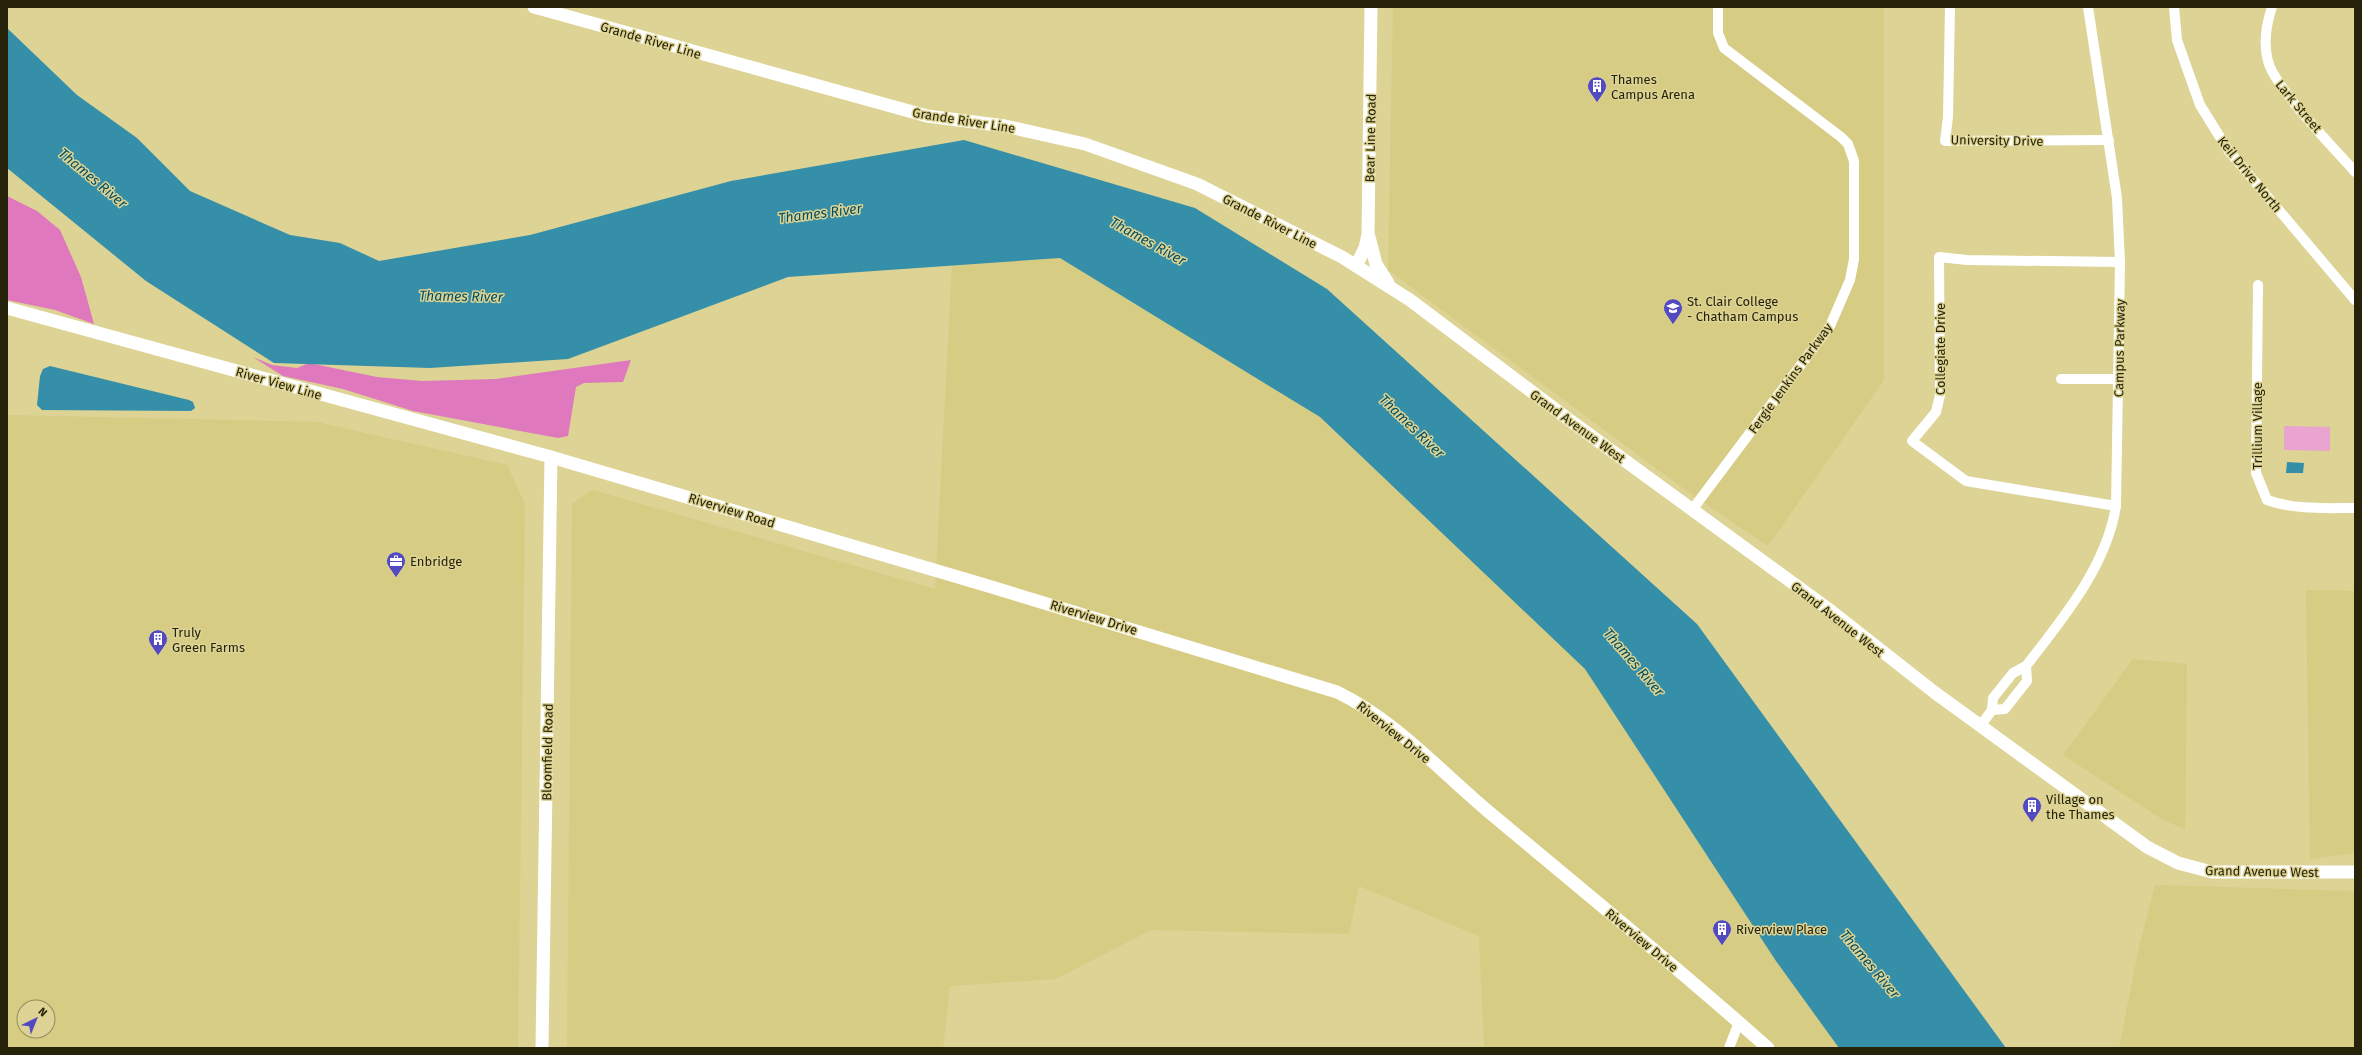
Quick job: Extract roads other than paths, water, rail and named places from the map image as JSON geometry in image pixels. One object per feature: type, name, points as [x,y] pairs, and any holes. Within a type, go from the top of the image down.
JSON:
[{"type":"main road","name":"Grande River Line","points":[[534,7],[926,116],[1005,126],[1085,144],[1197,184],[1356,266]]},
{"type":"main road","name":"Bear Line Road","points":[[1356,266],[1365,248],[1368,234],[1371,7]]},
{"type":"main road","points":[[1368,234],[1372,252],[1380,273],[1399,293]]},
{"type":"main road","name":"Grand Avenue West","points":[[1356,266],[1399,293],[1831,611],[1873,646],[2147,847],[2178,863],[2212,872],[2355,872]]},
{"type":"main road","name":"River View Line","points":[[7,308],[551,457]]},
{"type":"main road","name":"Riverview Road","points":[[551,457],[912,564]]},
{"type":"main road","name":"Bloomfield Road","points":[[542,1048],[551,457]]},
{"type":"main road","name":"Riverview Drive","points":[[912,564],[1313,683],[1362,704],[1390,726],[1487,811],[1768,1048]]},
{"type":"street","name":"Fergie Jenkins Parkway","points":[[1692,510],[1831,323],[1850,280],[1854,260],[1854,161],[1848,144],[1841,137],[1724,48],[1718,33],[1718,7]]},
{"type":"street","name":"University Drive","points":[[1950,7],[1948,117],[1945,141],[2109,140]]},
{"type":"street","name":"Campus Parkway","points":[[1981,725],[1992,710],[1993,698],[2013,673],[2026,666],[2094,571],[2112,528],[2116,506],[2120,262],[2117,198],[2088,7]]},
{"type":"street","name":"Keil Drive North","points":[[2174,7],[2177,40],[2200,105],[2228,150],[2355,300]]},
{"type":"street","name":"Lark Street","points":[[2272,7],[2267,26],[2266,49],[2268,63],[2273,75],[2355,172]]},
{"type":"street","name":"Collegiate Drive","points":[[2116,506],[1966,481],[1912,441],[1936,412],[1940,396],[1939,257],[1967,260],[2120,262]]},
{"type":"street","name":"Trillium Village","points":[[2258,285],[2256,473],[2260,487],[2267,500],[2274,503],[2299,508],[2355,508]]},
{"type":"street","points":[[2061,379],[2119,379]]},
{"type":"street","points":[[1992,710],[2006,709],[2027,682],[2026,666]]},
{"type":"street","points":[[1729,1048],[1739,1022]]},
{"type":"water","name":"Thames River","points":[[7,28],[77,95],[137,138],[190,191],[290,235],[340,243],[379,261],[530,235],[731,181],[964,140],[1195,208],[1327,289],[1697,624],[2006,1048],[1839,1048],[1776,961],[1585,669],[1320,417],[1060,258],[788,277],[568,359],[430,368],[274,363],[146,281],[7,168]]},
{"type":"water","points":[[50,366],[189,400],[193,402],[195,408],[191,411],[42,410],[37,405],[40,376],[43,369]]},
{"type":"water","points":[[2287,462],[2304,463],[2303,473],[2286,473]]},
{"type":"place","name":"Thames Campus Arena","points":[[1597,103]]},
{"type":"place","name":"St. Clair College - Chatham Campus","points":[[1673,325]]},
{"type":"place","name":"Enbridge","points":[[396,578]]},
{"type":"place","name":"Truly Green Farms","points":[[158,656]]},
{"type":"place","name":"Village on the Thames","points":[[2032,823]]},
{"type":"place","name":"Riverview Place","points":[[1722,946]]}]
